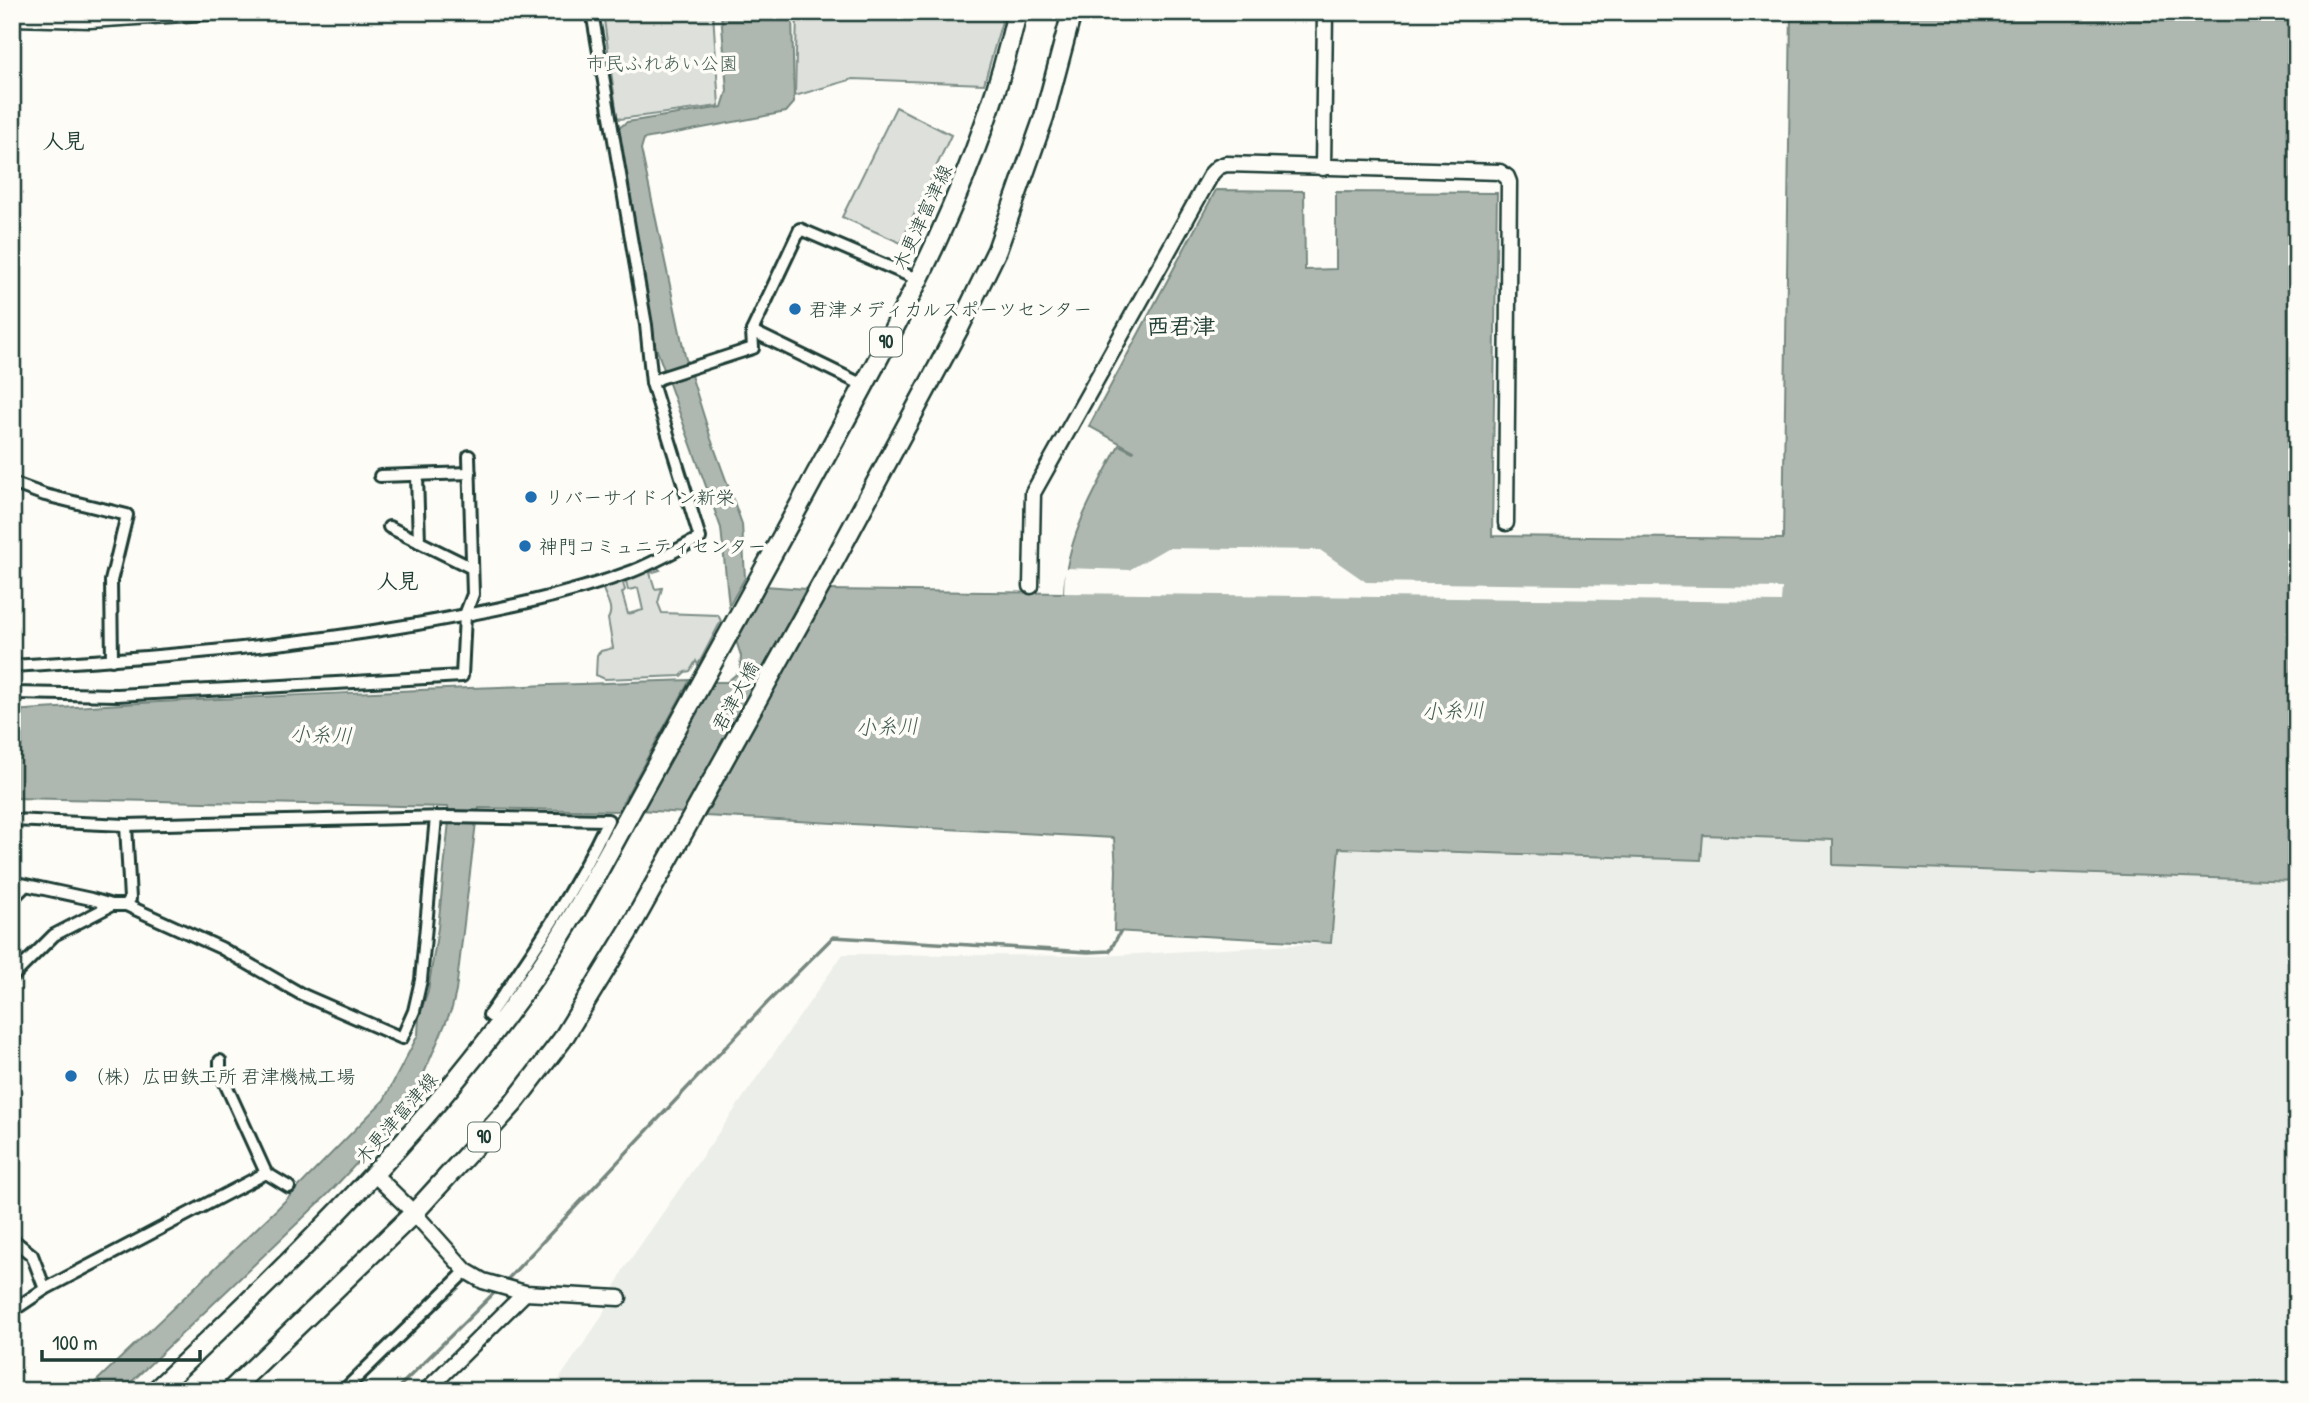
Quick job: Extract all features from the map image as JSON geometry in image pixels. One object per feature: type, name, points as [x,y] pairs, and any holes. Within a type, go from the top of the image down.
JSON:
[{"type":"main road","name":"木更津富津線","points":[[760,577],[863,386],[964,178],[987,119],[1007,56],[1017,12]]},
{"type":"main road","name":"君津大橋","points":[[414,1213],[513,1104],[562,1040],[628,932],[826,576],[959,328],[997,250],[1044,117],[1072,12]]},
{"type":"main road","name":"君津大橋","points":[[619,833],[760,577]]},
{"type":"main road","name":"木更津富津線","points":[[155,1391],[251,1300],[375,1175],[431,1112],[501,1023],[558,940],[619,833]]},
{"type":"main road","name":"90","points":[[230,1391],[414,1213]]},
{"type":"street","points":[[12,18],[49,15],[90,20],[214,12]]},
{"type":"street","points":[[12,666],[112,660],[344,636],[465,615],[551,596],[634,571],[700,538],[656,380],[592,12]]},
{"type":"street","points":[[1323,168],[1325,12]]},
{"type":"street","points":[[1031,586],[1033,493],[1212,173],[1226,164],[1500,172],[1507,177],[1506,523]]},
{"type":"street","points":[[656,380],[752,348],[751,331],[800,229],[917,279]]},
{"type":"street","points":[[751,331],[863,386]]},
{"type":"street","points":[[12,693],[117,695],[462,676],[465,615],[473,594],[469,456]]},
{"type":"street","points":[[380,476],[470,474]]},
{"type":"street","points":[[417,475],[419,542]]},
{"type":"street","points":[[12,483],[45,495],[127,515],[111,581],[112,660]]},
{"type":"street","points":[[389,527],[472,568]]},
{"type":"street","points":[[12,882],[112,905],[126,905],[221,948],[302,994],[401,1038],[414,1011],[421,980],[440,817]]},
{"type":"street","points":[[12,820],[126,825],[440,817],[608,820],[563,904],[489,1016],[501,1023]]},
{"type":"street","points":[[126,825],[130,899],[126,905]]},
{"type":"street","points":[[12,899],[25,886]]},
{"type":"street","points":[[12,976],[54,935],[112,905]]},
{"type":"street","points":[[220,1061],[220,1072],[266,1173],[289,1187]]},
{"type":"street","points":[[12,1311],[46,1289],[266,1173]]},
{"type":"street","points":[[375,1175],[414,1213],[466,1271],[492,1285],[525,1293],[620,1298]]},
{"type":"street","points":[[12,1239],[32,1255],[46,1289]]},
{"type":"street","points":[[343,1391],[466,1271]]},
{"type":"street","points":[[426,1391],[525,1293]]},
{"type":"shaded area","points":[[1702,835],[1833,840],[1833,865],[2188,877],[2297,844],[2297,1391],[551,1391],[601,1318],[623,1270],[843,954],[1101,956],[1330,943],[1338,848],[1700,860]]},
{"type":"green space","name":"市民ふれあい公園","points":[[603,12],[713,12],[719,106],[620,119],[617,116]]},
{"type":"green space","name":"市民ふれあい公園","points":[[797,12],[995,12],[1002,21],[984,84],[853,79],[795,96]]},
{"type":"green space","points":[[896,107],[951,135],[901,243],[842,217]]},
{"type":"green space","points":[[657,567],[660,570],[650,573],[655,589],[662,588],[658,603],[662,613],[718,615],[721,621],[698,665],[696,661],[690,671],[681,676],[605,679],[596,675],[597,655],[613,648],[608,619],[610,606],[602,585],[622,580],[625,590],[622,593],[628,614],[643,610],[638,588],[628,590],[625,577]]},
{"type":"water","points":[[721,12],[792,12],[794,103],[786,112],[644,139],[641,149],[685,356],[742,524],[745,578],[729,606],[721,528],[648,325],[619,128],[627,122],[722,107],[727,91]]},
{"type":"water","name":"小糸川","points":[[1791,12],[2297,12],[2297,881],[1833,865],[1833,840],[1703,835],[1701,860],[1339,848],[1331,943],[1114,931],[1114,838],[705,816],[828,590],[1064,593],[1070,554],[1091,498],[1119,445],[1134,451],[1089,426],[1216,190],[1304,191],[1305,270],[1336,269],[1336,192],[1497,193],[1492,536],[1783,539]]},
{"type":"water","points":[[764,586],[806,589],[685,813],[640,810],[711,682],[727,682],[740,671],[741,656],[735,637]]},
{"type":"water","name":"小糸川","points":[[690,680],[618,811],[479,808],[477,814],[450,814],[448,807],[12,798],[12,711],[436,689]]},
{"type":"water","points":[[449,821],[476,822],[456,991],[452,1008],[410,1106],[328,1194],[122,1391],[86,1391],[278,1208],[384,1100],[418,1035],[419,1016],[428,991],[438,928]]},
{"type":"pier","points":[[1167,548],[1320,550],[1366,582],[1782,588],[1781,602],[1064,593],[1065,568],[1129,570]]},
{"type":"waterway","points":[[504,1283],[767,1003],[833,937],[1088,952],[1110,951],[1120,932]]},
{"type":"waterway","points":[[395,1391],[498,1289]]},
{"type":"place","name":"君津メディカルスポーツセンター","points":[[795,309]]},
{"type":"place","name":"リバーサイドイン新栄","points":[[531,497]]},
{"type":"place","name":"神門コミュニティセンター","points":[[525,546]]},
{"type":"place","name":"（株）広田鉄工所 君津機械工場","points":[[71,1076]]},
{"type":"district","name":"人見","points":[[64,141]]},
{"type":"district","name":"西君津","points":[[1181,326]]},
{"type":"district","name":"人見","points":[[398,581]]}]
